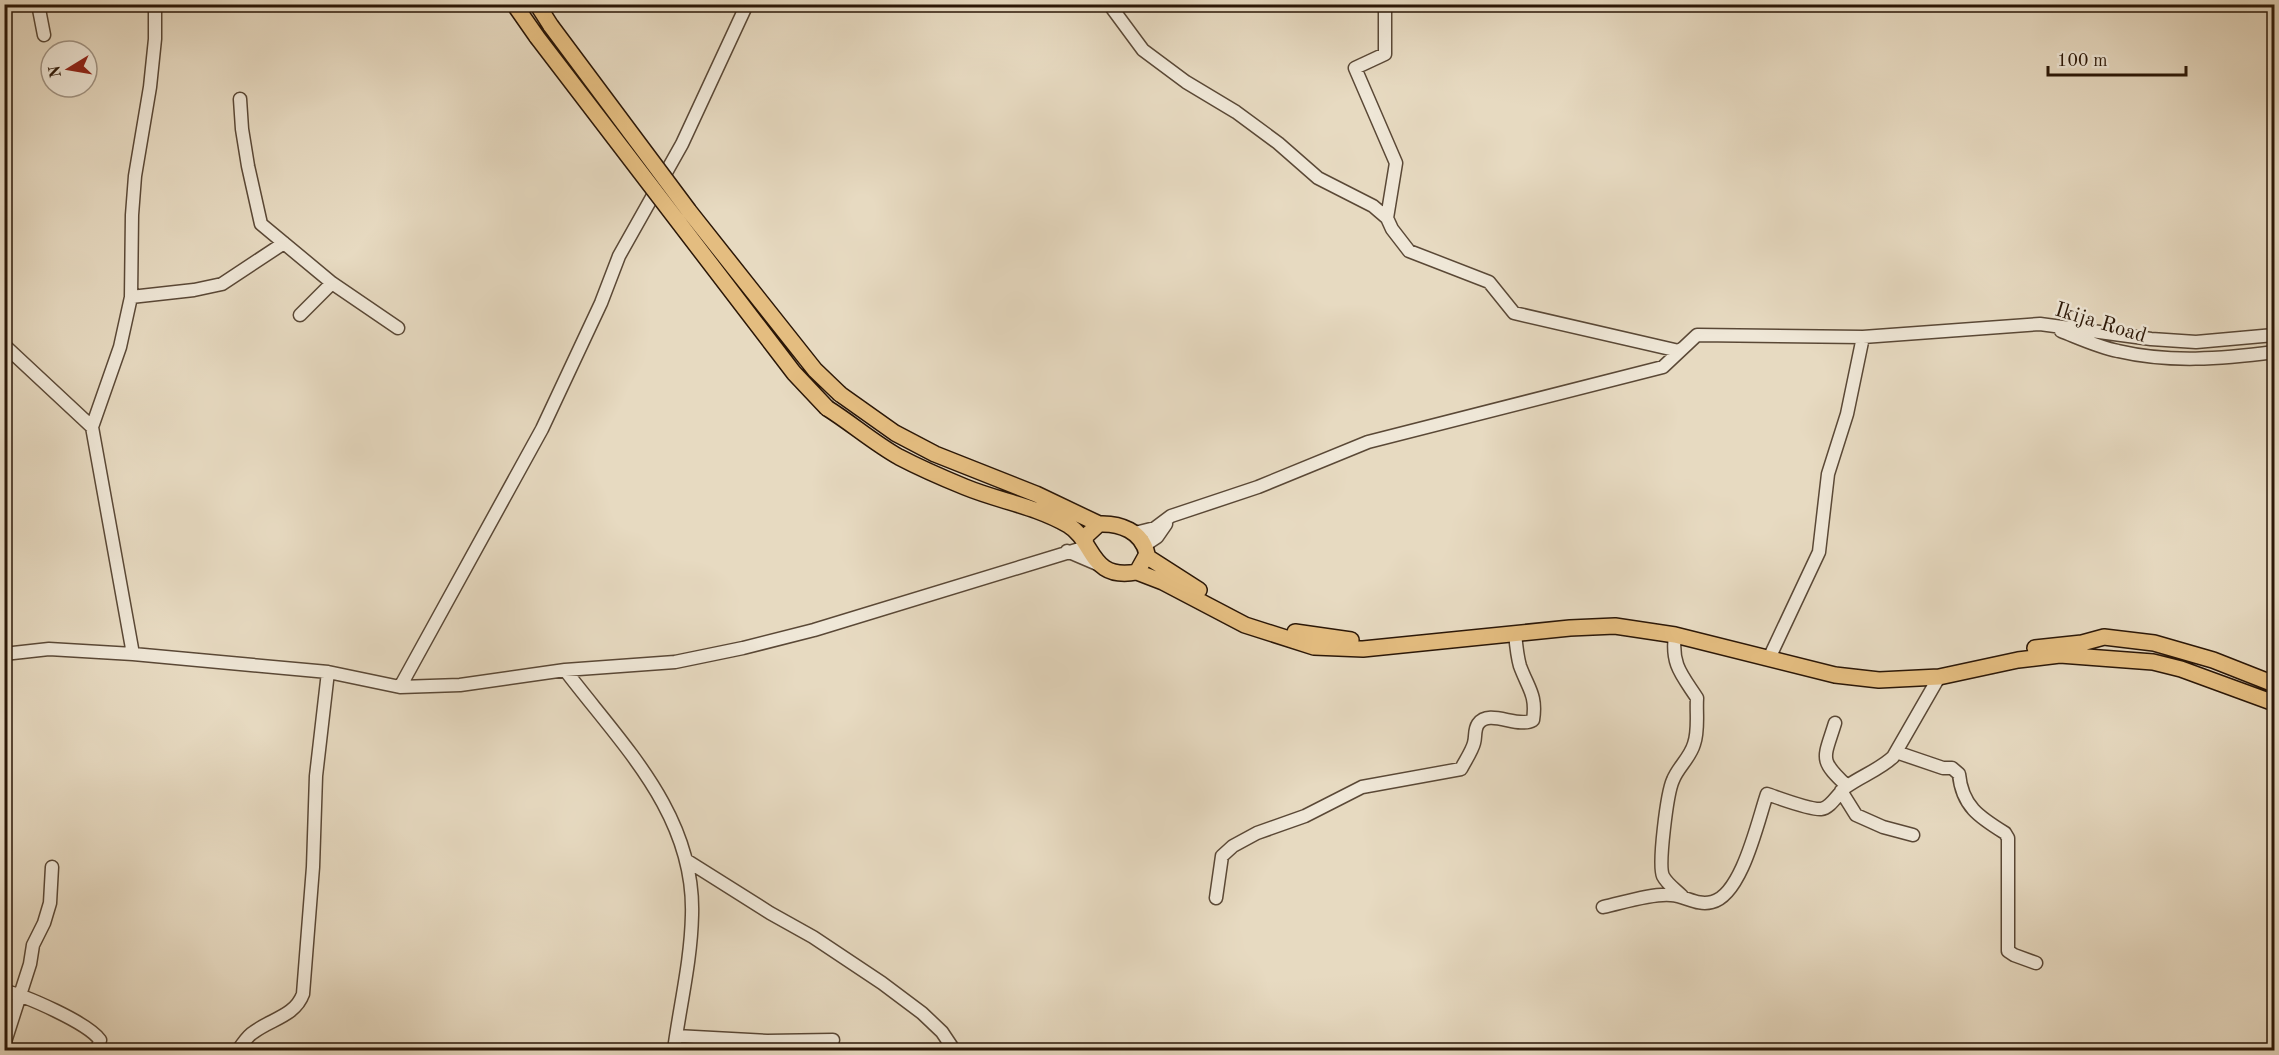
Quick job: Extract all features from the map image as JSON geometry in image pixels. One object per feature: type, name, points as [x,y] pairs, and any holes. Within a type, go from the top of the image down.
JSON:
[{"type":"main road","points":[[514,4],[794,372],[827,408],[898,457],[967,488],[1041,512],[1068,525],[1078,533],[1102,566],[1120,573],[1137,572],[1163,582],[1245,625],[1314,647],[1363,650],[1515,633],[1615,626],[1675,635],[1835,675],[1879,680],[1939,677],[2018,660],[2060,655],[2080,656],[2153,662],[2181,669],[2274,703]]},
{"type":"main road","points":[[537,4],[689,211],[815,370],[840,394],[895,433],[934,454],[1036,494],[1099,524],[1118,525],[1135,532],[1145,551],[1216,601],[1249,617],[1314,636],[1364,640],[1615,619],[1675,627],[1832,666],[1878,671],[1937,669],[2042,647],[2082,643],[2104,637],[2154,643],[2213,660],[2274,684]]},
{"type":"main road","points":[[1085,544],[1086,537],[1099,524]]},
{"type":"main road","points":[[1137,572],[1145,551]]},
{"type":"street","points":[[38,4],[44,35]]},
{"type":"street","points":[[133,654],[92,427],[120,347],[131,297],[135,176],[150,87],[155,39],[155,4]]},
{"type":"street","points":[[400,687],[542,429],[601,303],[620,256],[682,144],[747,4]]},
{"type":"street","points":[[1109,4],[1143,50],[1186,82],[1236,112],[1278,143],[1318,178],[1373,206],[1387,218],[1392,229],[1409,251],[1489,282],[1514,313],[1679,351],[1697,335],[1863,337],[2040,324]]},
{"type":"street","points":[[1385,4],[1385,54],[1355,68],[1396,163],[1387,218]]},
{"type":"street","points":[[240,99],[242,129],[257,214],[261,224],[332,283],[398,328]]},
{"type":"street","points":[[131,297],[194,290],[222,284],[285,243]]},
{"type":"street","points":[[300,315],[332,283]]},
{"type":"street","name":"Ikija Road","points":[[2040,324],[2151,339],[2196,342],[2274,335]]},
{"type":"street","name":"Ikija Road","points":[[2040,324],[2116,351],[2156,358],[2231,358],[2274,352]]},
{"type":"street","points":[[1135,532],[1155,528],[1172,516],[1258,487],[1368,442],[1663,367],[1697,335]]},
{"type":"street","points":[[1772,652],[1819,552],[1828,474],[1847,414],[1863,337]]},
{"type":"street","points":[[5,346],[92,427]]},
{"type":"street","points":[[1145,551],[1172,516]]},
{"type":"street","points":[[4,654],[49,649],[133,654],[328,672],[400,687],[460,685],[565,670],[675,662],[743,648],[814,630],[1085,544]]},
{"type":"street","points":[[1067,551],[1102,566]]},
{"type":"street","points":[[1216,898],[1222,856],[1233,846],[1257,833],[1305,816],[1362,787],[1461,769],[1474,745],[1475,730],[1480,721],[1487,718],[1523,723],[1533,720],[1535,706],[1532,690],[1520,664],[1515,633]]},
{"type":"street","points":[[1675,635],[1673,647],[1678,669],[1685,683],[1697,698],[1696,735],[1687,760],[1673,778],[1666,800],[1662,873],[1670,885],[1686,899]]},
{"type":"street","points":[[565,670],[647,774],[683,846],[690,879],[692,923],[690,955],[674,1050]]},
{"type":"street","points":[[238,1050],[251,1033],[292,1011],[300,1003],[303,994],[313,867],[316,776],[328,672]]},
{"type":"street","points":[[1603,907],[1671,895],[1699,904],[1714,902],[1724,895],[1748,858],[1767,794],[1821,809],[1827,807],[1844,789],[1886,764],[1896,752],[1939,677]]},
{"type":"street","points":[[1835,723],[1826,754],[1826,764],[1844,789],[1856,815],[1883,828],[1913,834]]},
{"type":"street","points":[[1896,752],[1943,768],[1952,768],[1959,774],[1960,788],[1972,809],[1981,819],[2005,833],[2008,838],[2008,951],[2014,956],[2036,963]]},
{"type":"street","points":[[686,860],[813,937],[882,983],[922,1013],[942,1032],[954,1050]]},
{"type":"street","points":[[4,1045],[30,964],[33,945],[50,903],[52,867]]},
{"type":"street","points":[[4,991],[20,994],[76,1021],[97,1035],[100,1040],[97,1050]]},
{"type":"street","points":[[676,1036],[767,1046],[833,1040]]}]
